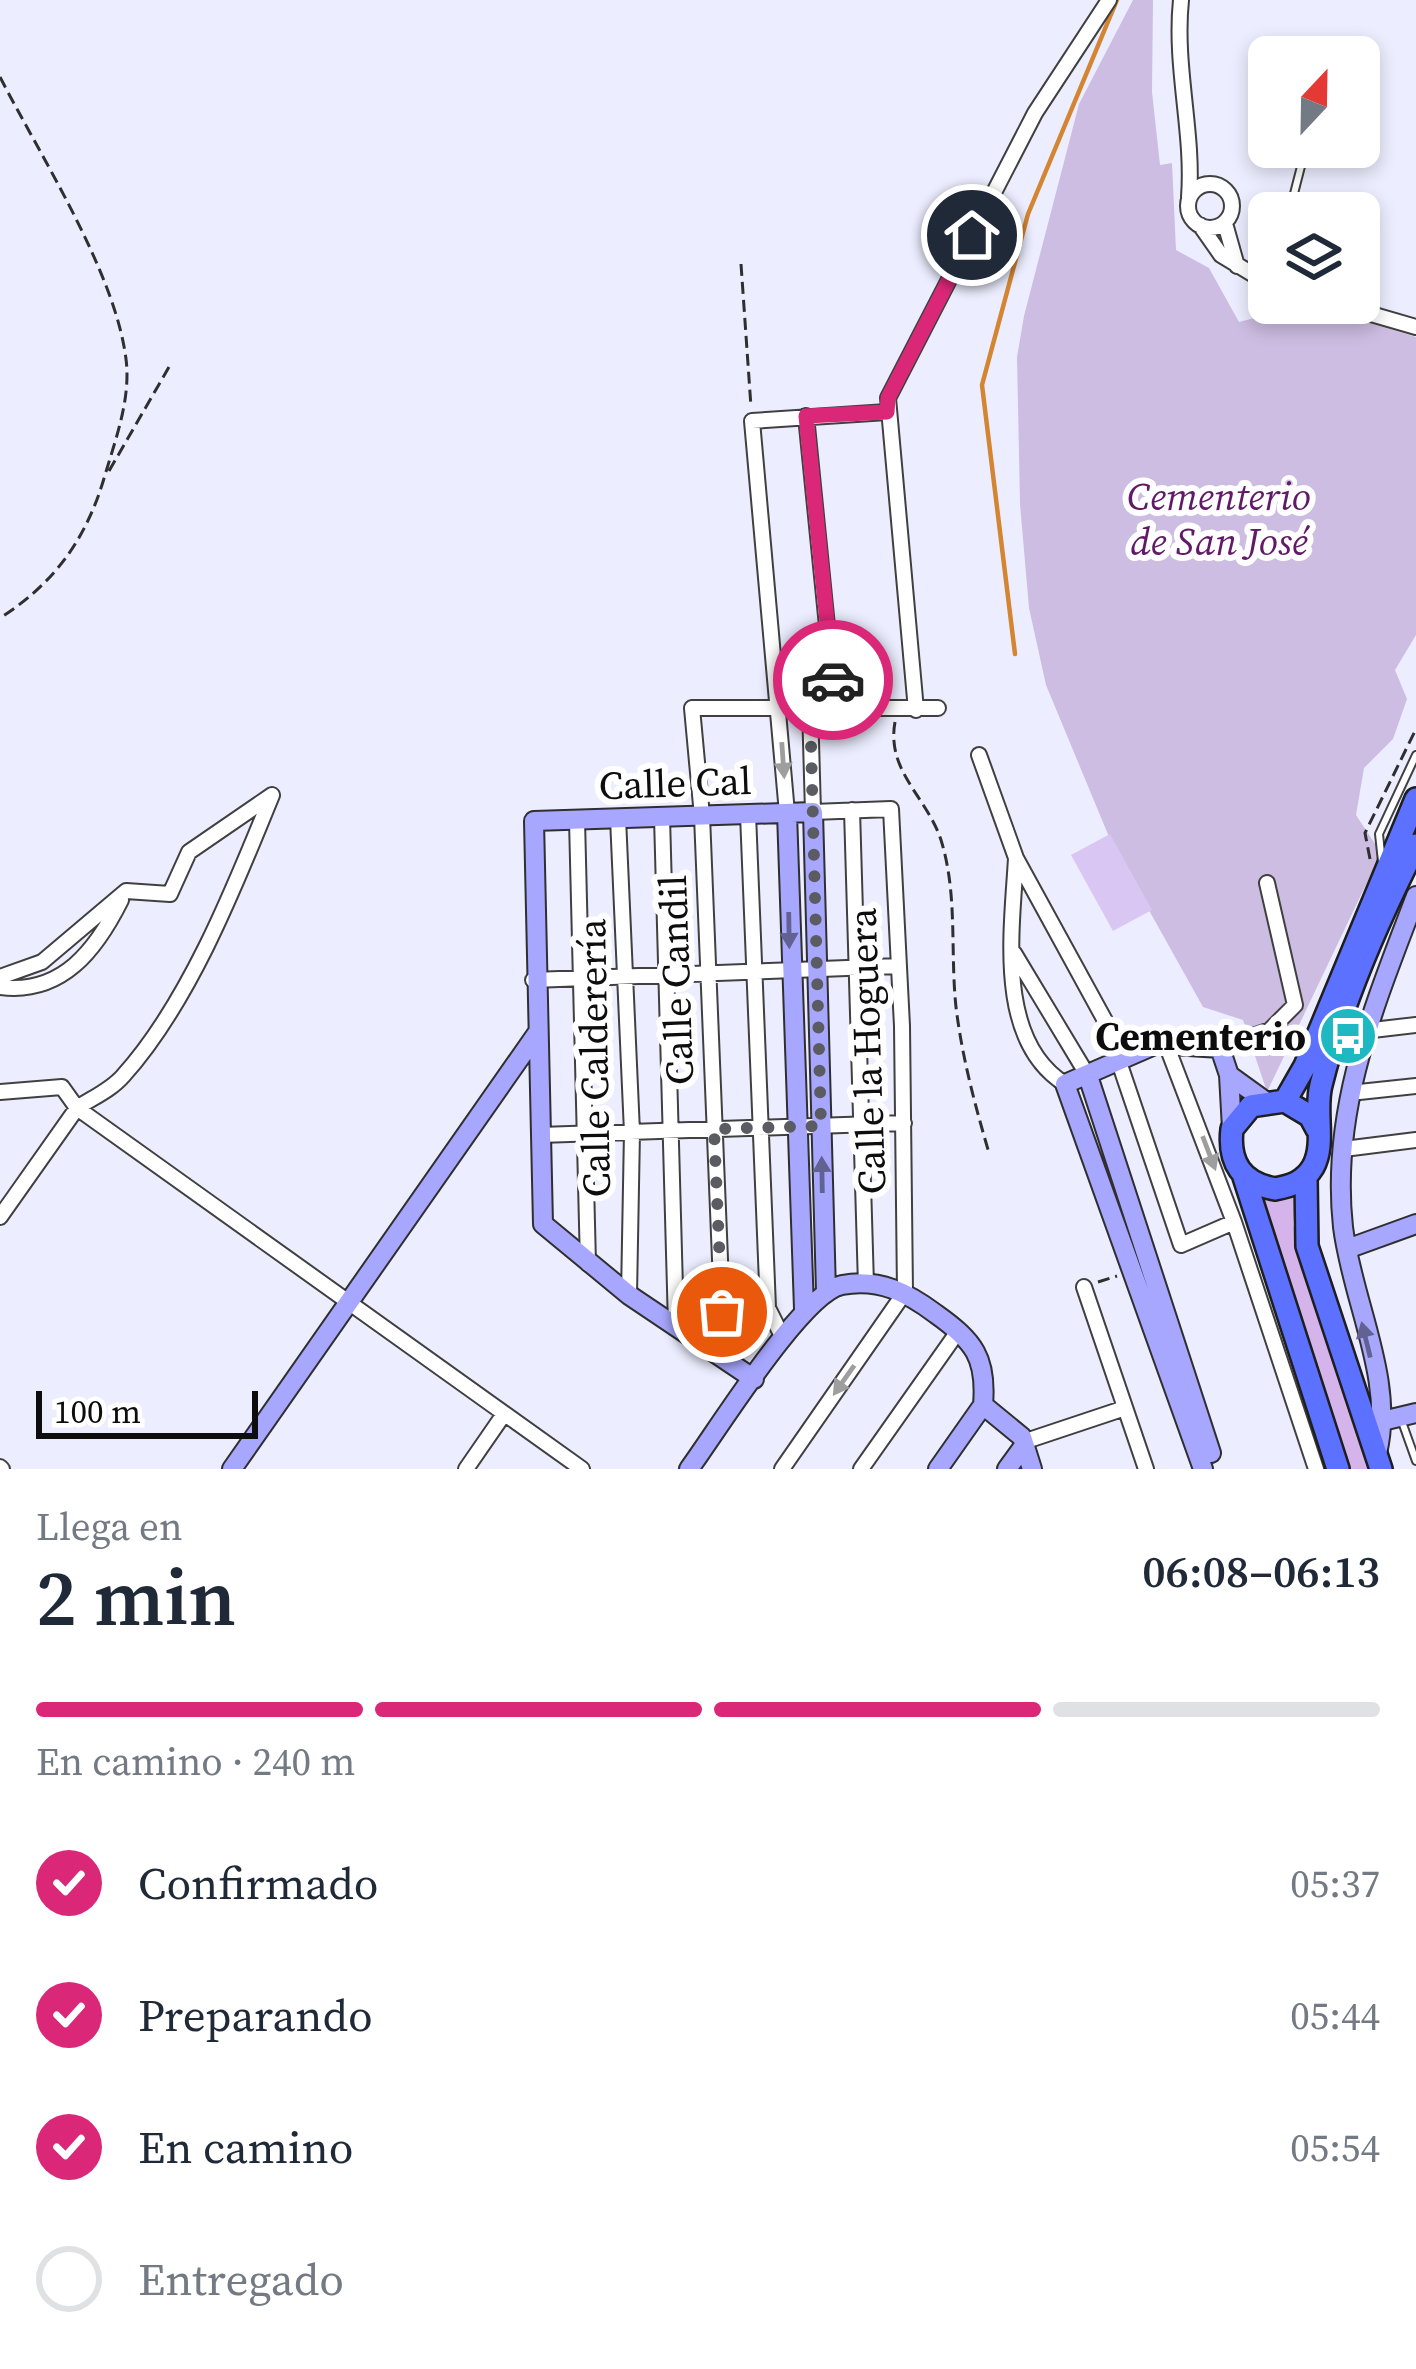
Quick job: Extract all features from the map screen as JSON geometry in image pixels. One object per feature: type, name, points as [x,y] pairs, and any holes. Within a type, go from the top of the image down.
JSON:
[{"type":"main road","points":[[1275,1101],[1305,1066],[1383,868],[1416,799]]},
{"type":"main road","points":[[1244,1177],[1275,1189],[1306,1177],[1316,1163],[1318,1096],[1332,1049],[1416,845]]},
{"type":"main road","points":[[1317,1129],[1298,1106],[1275,1101],[1251,1106],[1232,1129],[1234,1163],[1244,1177],[1338,1469]]},
{"type":"main road","points":[[1306,1177],[1307,1246],[1392,1419],[1379,1461]]},
{"type":"street","points":[[916,710],[888,398],[1034,113],[1109,0]]},
{"type":"street","points":[[1181,0],[1180,91],[1190,157],[1189,197],[1200,225],[1221,255],[1248,272]]},
{"type":"street","points":[[1190,157],[1230,207],[1226,226],[1237,266]]},
{"type":"street","points":[[1189,197],[1197,185],[1212,182]]},
{"type":"street","points":[[1200,225],[1216,230],[1226,226]]},
{"type":"street","points":[[1380,317],[1416,327]]},
{"type":"street","points":[[804,1309],[787,812],[752,421],[887,412]]},
{"type":"street","points":[[806,416],[835,706]]},
{"type":"street","points":[[810,706],[826,1292]]},
{"type":"street","points":[[780,707],[938,708]]},
{"type":"street","name":"Calle Candil","points":[[724,1358],[702,815],[692,708],[780,707]]},
{"type":"street","points":[[979,755],[1016,858],[1123,1061],[1181,1245],[1234,1222]]},
{"type":"street","points":[[0,977],[42,962],[126,891],[170,894],[189,853],[272,795],[242,871],[158,1032],[120,1081],[76,1108],[0,1217]]},
{"type":"street","name":"Calle Cal","points":[[533,980],[533,821],[891,809]]},
{"type":"street","name":"Calle la Hoguera","points":[[891,809],[904,1123],[905,1292]]},
{"type":"street","points":[[851,810],[866,1285]]},
{"type":"street","points":[[748,814],[768,1308],[782,1336],[786,1335]]},
{"type":"street","points":[[662,817],[676,1325]]},
{"type":"street","name":"Calle Calderería","points":[[618,818],[632,1132],[629,1295]]},
{"type":"street","points":[[577,820],[588,1264]]},
{"type":"street","points":[[1016,858],[1011,949],[1022,1031],[1043,1070],[1065,1084],[1203,1469]]},
{"type":"street","points":[[1065,1084],[1166,1044],[1220,1048],[1270,1030],[1292,1015],[1295,1005],[1267,883]]},
{"type":"street","points":[[0,987],[44,984],[73,970],[104,934],[126,891]]},
{"type":"street","points":[[1392,1419],[1347,1249],[1344,1149],[1364,1031],[1416,896]]},
{"type":"street","points":[[1011,949],[1088,1076],[1216,1469]]},
{"type":"street","points":[[754,1379],[629,1295],[543,1225],[533,980],[899,967]]},
{"type":"street","points":[[1364,1031],[1416,1024]]},
{"type":"street","points":[[232,1469],[538,1032]]},
{"type":"street","points":[[1166,1044],[1234,1222],[1316,1469]]},
{"type":"street","points":[[1220,1048],[1228,1075],[1232,1129]]},
{"type":"street","points":[[1228,1075],[1275,1101]]},
{"type":"street","points":[[504,1083],[540,1086]]},
{"type":"street","points":[[1350,1093],[1416,1086]]},
{"type":"street","points":[[0,1092],[62,1087],[76,1108],[582,1469]]},
{"type":"street","points":[[540,1135],[904,1123]]},
{"type":"street","points":[[1344,1149],[1416,1140]]},
{"type":"street","points":[[1347,1249],[1416,1224]]},
{"type":"street","points":[[689,1469],[804,1309],[841,1285],[866,1285],[905,1292],[976,1344],[986,1372],[982,1405],[938,1469]]},
{"type":"street","points":[[1084,1287],[1146,1469]]},
{"type":"street","points":[[782,1469],[905,1292]]},
{"type":"street","points":[[861,1469],[958,1330]]},
{"type":"street","points":[[982,1405],[1023,1444],[1032,1469]]},
{"type":"street","points":[[1007,1469],[1023,1444],[1125,1408]]},
{"type":"street","points":[[466,1469],[504,1414]]},
{"type":"lane","points":[[1383,868],[1379,834],[1416,755]]},
{"type":"lane","points":[[1392,1419],[1416,1461]]},
{"type":"path","points":[[0,77],[114,303],[127,362],[126,385],[104,478]]},
{"type":"path","points":[[741,264],[752,421]]},
{"type":"path","points":[[0,618],[40,592],[66,562],[104,478],[170,368]]},
{"type":"path","points":[[898,709],[893,756],[941,842],[956,922],[956,1005],[970,1087],[988,1153]]},
{"type":"path","points":[[1084,1287],[1135,1269]]},
{"type":"shaded area","points":[[1110,834],[1152,910],[1113,931],[1071,855]]},
{"type":"shaded area","points":[[1255,1195],[1277,1201],[1296,1195],[1293,1224],[1298,1247],[1372,1469],[1344,1469]]},
{"type":"green space","name":"Cementerio de San José","points":[[1133,0],[1153,0],[1152,92],[1160,165],[1172,163],[1176,250],[1209,268],[1239,322],[1373,324],[1416,337],[1416,635],[1395,670],[1407,699],[1393,739],[1364,768],[1356,815],[1381,853],[1267,1092],[1243,1020],[1203,1007],[1112,844],[1046,685],[1029,608],[1020,504],[1017,357],[1079,104]]},
{"type":"waterway","points":[[1015,654],[982,385],[1028,214],[1117,0]]},
{"type":"way so far","points":[[722,1312],[714,1129],[821,1126],[810,706],[835,706],[833,680]]},
{"type":"place","name":"Cementerio","points":[[1348,1036]]},
{"type":"route","points":[[833,680],[806,416],[887,412],[888,398],[972,235]]}]
